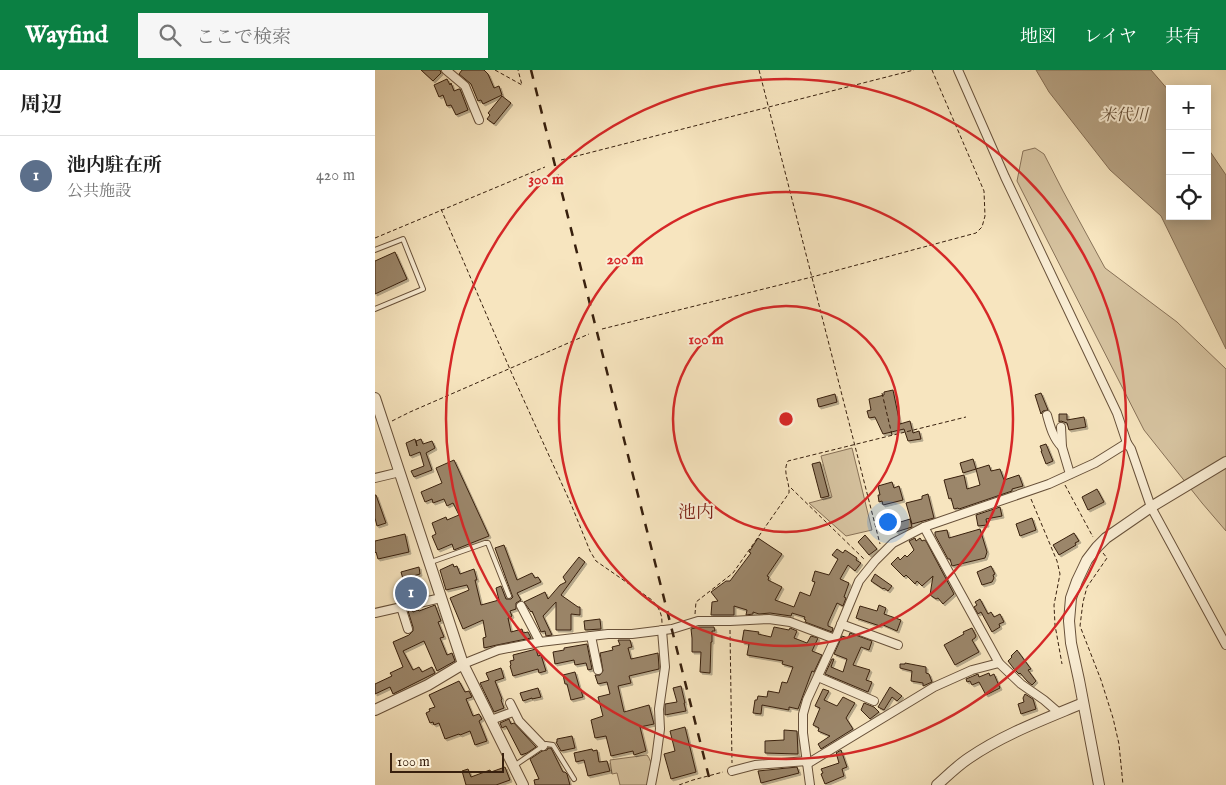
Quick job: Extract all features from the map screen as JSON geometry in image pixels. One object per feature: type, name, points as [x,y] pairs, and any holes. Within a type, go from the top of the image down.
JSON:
[{"type":"street","points":[[446,70],[465,86],[479,120]]},
{"type":"street","points":[[958,70],[1005,177],[1117,412],[1151,508],[1226,645]]},
{"type":"street","points":[[375,398],[463,664],[523,785]]},
{"type":"street","points":[[1047,415],[1051,430],[1062,447]]},
{"type":"street","points":[[1061,426],[1062,447],[1070,474]]},
{"type":"street","points":[[810,785],[803,733],[803,714],[807,700],[859,581],[871,565],[893,543],[924,527],[1061,478],[1095,462],[1127,443]]},
{"type":"street","points":[[1099,785],[1071,643],[1069,621],[1071,598],[1077,581],[1087,560],[1097,547],[1118,530],[1226,462]]},
{"type":"street","points":[[375,478],[400,472]]},
{"type":"street","points":[[924,527],[999,663],[1021,684],[1059,713]]},
{"type":"street","points":[[375,613],[441,598]]},
{"type":"street","points":[[521,606],[540,642]]},
{"type":"street","points":[[401,607],[408,629]]},
{"type":"street","points":[[375,710],[428,685],[463,664],[498,650],[540,642],[672,629],[698,621],[769,620],[789,622],[835,639]]},
{"type":"street","points":[[841,624],[898,645]]},
{"type":"street","points":[[651,785],[660,729],[659,709],[665,667],[662,630]]},
{"type":"street","points":[[591,636],[598,670]]},
{"type":"street","points":[[732,771],[755,765],[807,762],[934,687],[972,670],[999,663]]},
{"type":"street","points":[[818,677],[874,701]]},
{"type":"street","points":[[510,703],[519,721],[543,746]]},
{"type":"street","points":[[937,785],[968,758],[992,744],[1083,703]]},
{"type":"street","points":[[491,720],[513,712]]},
{"type":"lane","points":[[375,250],[403,238],[423,289],[375,310]]},
{"type":"lane","points":[[429,562],[488,543],[509,596]]},
{"type":"lane","points":[[514,766],[546,744],[553,745],[575,779]]},
{"type":"path","points":[[495,70],[522,85],[518,70]]},
{"type":"path","points":[[759,70],[882,554]]},
{"type":"path","points":[[561,160],[914,70]]},
{"type":"path","points":[[602,329],[976,234],[982,227],[985,216],[984,191],[932,70]]},
{"type":"path","points":[[375,238],[545,167]]},
{"type":"path","points":[[441,210],[571,504],[589,551],[596,561],[652,600],[659,607],[662,615],[662,630]]},
{"type":"path","points":[[385,424],[589,334]]},
{"type":"path","points":[[882,393],[892,436]]},
{"type":"path","points":[[698,621],[695,613],[696,602],[733,572],[789,493],[785,471],[788,461],[966,417]]},
{"type":"path","points":[[1061,478],[1095,539]]},
{"type":"path","points":[[789,487],[871,565]]},
{"type":"path","points":[[1028,491],[1059,568],[1060,574],[1054,605],[1055,625],[1062,664]]},
{"type":"path","points":[[1102,552],[1107,558],[1087,587],[1079,626],[1101,680],[1113,718],[1119,744],[1123,785]]},
{"type":"path","points":[[679,785],[732,771],[730,622]]},
{"type":"shaded area","points":[[1035,148],[1044,154],[1105,268],[1177,322],[1226,369],[1226,531],[1144,430],[1017,181],[1023,151]]},
{"type":"shaded area","points":[[852,448],[872,530],[846,536],[809,503],[832,497],[821,456]]},
{"type":"shaded area","points":[[647,755],[651,765],[649,785],[620,785],[617,773],[612,774],[610,760]]},
{"type":"water","name":"米代川","points":[[1036,70],[1151,70],[1166,87],[1166,220],[1211,220],[1211,153],[1226,175],[1226,349],[1161,216],[1110,170],[1049,92]]},
{"type":"building","points":[[421,70],[440,70],[441,73],[433,81]]},
{"type":"building","points":[[462,70],[484,70],[488,74],[494,88],[499,86],[502,95],[483,104],[481,100],[478,101],[471,84],[459,74]]},
{"type":"building","points":[[447,79],[454,91],[460,89],[468,110],[456,115],[451,105],[447,106],[443,95],[439,97],[434,85]]},
{"type":"building","points":[[502,96],[511,103],[494,124],[487,119],[490,115],[488,113]]},
{"type":"building","points":[[395,252],[407,279],[375,294],[375,261]]},
{"type":"building","points":[[893,390],[900,424],[910,421],[913,433],[919,431],[921,439],[908,441],[904,429],[883,434],[875,417],[869,418],[867,411],[871,410],[869,399],[884,395],[884,392]]},
{"type":"building","points":[[1041,393],[1048,410],[1043,411],[1041,414],[1035,395]]},
{"type":"building","points":[[835,394],[837,402],[819,407],[817,399]]},
{"type":"building","points":[[1059,414],[1067,414],[1067,420],[1084,417],[1086,427],[1069,430],[1067,423],[1059,422]]},
{"type":"building","points":[[415,439],[417,446],[416,441],[421,439],[423,444],[432,441],[435,448],[426,453],[432,470],[414,477],[411,471],[424,466],[420,452],[410,456],[406,443]]},
{"type":"building","points":[[1046,444],[1053,461],[1046,464],[1040,446]]},
{"type":"building","points":[[973,459],[976,469],[963,473],[960,463]]},
{"type":"building","points":[[454,460],[489,536],[454,550],[452,544],[438,550],[432,536],[436,534],[432,523],[446,517],[447,520],[459,515],[453,503],[447,506],[444,499],[433,503],[432,499],[425,502],[421,492],[442,483],[436,468]]},
{"type":"building","points":[[820,462],[829,496],[821,498],[812,464]]},
{"type":"building","points":[[989,465],[991,471],[1000,469],[1004,480],[1019,475],[1023,486],[959,509],[954,509],[944,480],[964,475],[967,489],[980,485],[976,469]]},
{"type":"building","points":[[892,482],[894,488],[899,486],[903,500],[883,505],[882,501],[879,502],[878,486]]},
{"type":"building","points":[[1097,489],[1104,502],[1088,510],[1082,497]]},
{"type":"building","points":[[928,494],[934,518],[912,524],[906,503],[922,499],[922,496]]},
{"type":"building","points":[[375,495],[386,523],[377,526],[375,518]]},
{"type":"building","points":[[1000,507],[1002,516],[986,519],[987,525],[978,526],[976,515]]},
{"type":"building","points":[[1032,518],[1036,530],[1020,536],[1016,524]]},
{"type":"building","points":[[910,519],[912,527],[896,532],[894,524]]},
{"type":"building","points":[[980,529],[987,552],[985,558],[952,566],[935,532],[947,530],[949,538]]},
{"type":"building","points":[[1074,533],[1079,541],[1075,543],[1076,545],[1059,555],[1053,545]]},
{"type":"building","points":[[405,534],[409,552],[378,559],[375,553],[375,541]]},
{"type":"building","points":[[865,535],[877,549],[869,555],[858,542]]},
{"type":"building","points":[[758,538],[782,554],[767,576],[769,577],[768,580],[782,587],[775,600],[794,607],[800,592],[810,596],[815,582],[812,581],[815,571],[829,575],[838,559],[832,555],[837,549],[843,553],[845,550],[861,563],[855,571],[848,565],[840,579],[849,583],[843,606],[837,603],[828,623],[828,626],[833,628],[832,632],[805,622],[805,617],[792,613],[791,616],[753,612],[753,614],[746,615],[747,610],[734,606],[734,615],[711,615],[712,602],[718,601],[711,592],[726,581],[730,581],[751,553],[749,552]]},
{"type":"building","points":[[915,538],[916,541],[920,538],[922,541],[926,541],[954,594],[943,604],[938,598],[936,599],[930,595],[933,576],[922,586],[917,581],[915,584],[906,575],[904,577],[891,564],[898,557],[900,560],[905,555],[907,557],[914,550],[909,541]]},
{"type":"building","points":[[504,545],[517,580],[532,573],[541,582],[517,593],[521,600],[516,603],[516,609],[510,611],[512,616],[508,618],[511,632],[522,629],[523,633],[528,632],[531,638],[484,648],[483,638],[486,637],[483,620],[463,629],[450,598],[469,590],[467,585],[446,590],[440,570],[453,564],[454,567],[457,566],[460,574],[474,569],[481,605],[499,600],[496,588],[501,586],[506,599],[511,599],[513,597],[495,548]]},
{"type":"building","points":[[579,557],[585,562],[561,595],[580,607],[580,615],[571,614],[571,630],[556,630],[556,602],[543,616],[552,635],[546,636],[545,631],[541,632],[532,611],[524,602],[545,592],[548,599],[560,585],[566,582],[563,577]]},
{"type":"building","points":[[991,566],[995,574],[993,575],[994,578],[992,582],[982,585],[977,572]]},
{"type":"building","points":[[419,567],[420,574],[403,579],[401,572]]},
{"type":"building","points":[[875,574],[892,586],[888,591],[871,581]]},
{"type":"building","points":[[421,586],[424,596],[402,601],[400,592]]},
{"type":"building","points":[[980,599],[988,614],[991,612],[994,617],[1000,614],[1004,622],[999,624],[1000,627],[992,632],[981,612],[978,614],[974,607],[977,605],[975,602]]},
{"type":"building","points":[[435,605],[441,621],[438,622],[444,637],[440,638],[447,655],[452,653],[455,661],[437,671],[424,641],[403,651],[413,670],[419,667],[422,672],[432,667],[435,673],[393,694],[390,687],[375,694],[375,684],[392,676],[390,673],[403,667],[393,642],[409,635],[413,631],[408,611],[419,611]]},
{"type":"building","points":[[879,605],[886,608],[884,614],[901,620],[897,631],[881,624],[880,626],[856,618],[860,606],[877,611]]},
{"type":"building","points":[[600,619],[601,629],[585,630],[584,621]]},
{"type":"building","points":[[714,627],[715,631],[712,631],[710,673],[700,672],[701,652],[692,652],[691,629]]},
{"type":"building","points":[[774,627],[789,630],[790,628],[797,631],[794,638],[807,643],[811,636],[818,638],[812,651],[822,655],[814,672],[812,671],[798,709],[789,707],[789,710],[762,705],[761,714],[753,713],[755,700],[757,700],[758,696],[767,697],[768,691],[779,693],[782,682],[787,683],[793,667],[782,664],[783,661],[747,655],[749,644],[742,642],[744,630],[759,632],[758,634],[771,637]]},
{"type":"building","points":[[972,628],[976,636],[972,640],[979,652],[955,665],[944,645]]},
{"type":"building","points":[[850,633],[872,641],[869,650],[861,647],[853,665],[870,670],[866,680],[872,682],[868,692],[825,674],[832,659],[834,659],[831,667],[843,672],[847,659],[834,654],[842,636],[848,638]]},
{"type":"building","points":[[618,640],[630,640],[632,647],[628,648],[631,659],[658,653],[659,669],[629,676],[631,683],[618,686],[624,712],[649,705],[654,724],[640,727],[646,751],[634,755],[633,751],[611,756],[606,736],[595,738],[591,720],[603,716],[598,697],[610,694],[607,682],[598,684],[595,675],[600,675],[603,671],[600,653],[613,650],[612,647],[620,645]]},
{"type":"building","points":[[587,644],[592,669],[588,670],[586,663],[575,665],[574,660],[555,664],[553,652]]},
{"type":"building","points":[[536,649],[538,656],[541,655],[546,671],[539,673],[538,669],[513,676],[510,661],[514,660],[513,655]]},
{"type":"building","points":[[1017,650],[1031,669],[1028,670],[1036,681],[1032,685],[1008,661]]},
{"type":"building","points":[[905,663],[926,667],[926,673],[929,674],[932,682],[923,686],[923,683],[911,681],[912,671],[900,668],[900,664]]},
{"type":"building","points":[[501,668],[504,678],[495,681],[504,708],[494,712],[480,683],[489,680],[486,673]]},
{"type":"building","points":[[575,672],[583,697],[571,700],[563,675]]},
{"type":"building","points":[[989,673],[990,676],[994,674],[1000,688],[986,695],[979,682],[972,685],[966,679],[978,674],[979,677]]},
{"type":"building","points":[[459,681],[465,692],[469,691],[472,697],[466,699],[473,716],[479,714],[482,719],[479,721],[487,741],[475,745],[470,731],[445,739],[439,723],[434,725],[433,722],[430,723],[426,713],[430,711],[429,709],[435,707],[429,695]]},
{"type":"building","points":[[681,686],[686,711],[665,715],[665,704],[677,702],[673,688]]},
{"type":"building","points":[[890,687],[902,696],[897,701],[892,697],[884,710],[878,707]]},
{"type":"building","points":[[538,688],[541,697],[523,701],[520,693]]},
{"type":"building","points":[[823,689],[829,691],[824,700],[837,706],[843,697],[855,703],[846,718],[853,729],[821,749],[818,744],[830,736],[818,731],[819,728],[813,725],[820,708],[815,706]]},
{"type":"building","points":[[1025,694],[1033,699],[1036,709],[1021,714],[1018,704],[1024,702]]},
{"type":"building","points":[[864,703],[874,707],[879,712],[870,719],[861,710]]},
{"type":"building","points":[[509,719],[511,724],[514,723],[536,747],[521,755],[506,726],[502,728],[500,723]]},
{"type":"building","points":[[685,727],[696,772],[671,779],[664,754],[675,751],[670,731]]},
{"type":"building","points":[[784,730],[797,731],[798,754],[765,753],[765,741],[784,740]]},
{"type":"building","points":[[572,736],[575,748],[561,751],[556,742],[557,739]]},
{"type":"building","points":[[551,748],[563,772],[567,774],[570,785],[535,785],[534,780],[539,779],[530,759]]},
{"type":"building","points":[[592,749],[593,751],[597,750],[599,762],[607,761],[610,771],[588,776],[584,760],[576,762],[574,753]]},
{"type":"building","points":[[841,750],[847,767],[842,769],[844,776],[825,784],[821,769],[839,763],[836,753]]},
{"type":"building","points":[[505,767],[510,780],[496,785],[466,785],[462,771],[468,769],[471,777]]},
{"type":"building","points":[[797,767],[799,773],[761,783],[758,771]]},
{"type":"railway","points":[[531,70],[711,785]]},
{"type":"place","name":"池内駐在所","points":[[411,593]]},
{"type":"district","name":"池内","points":[[696,513]]}]
